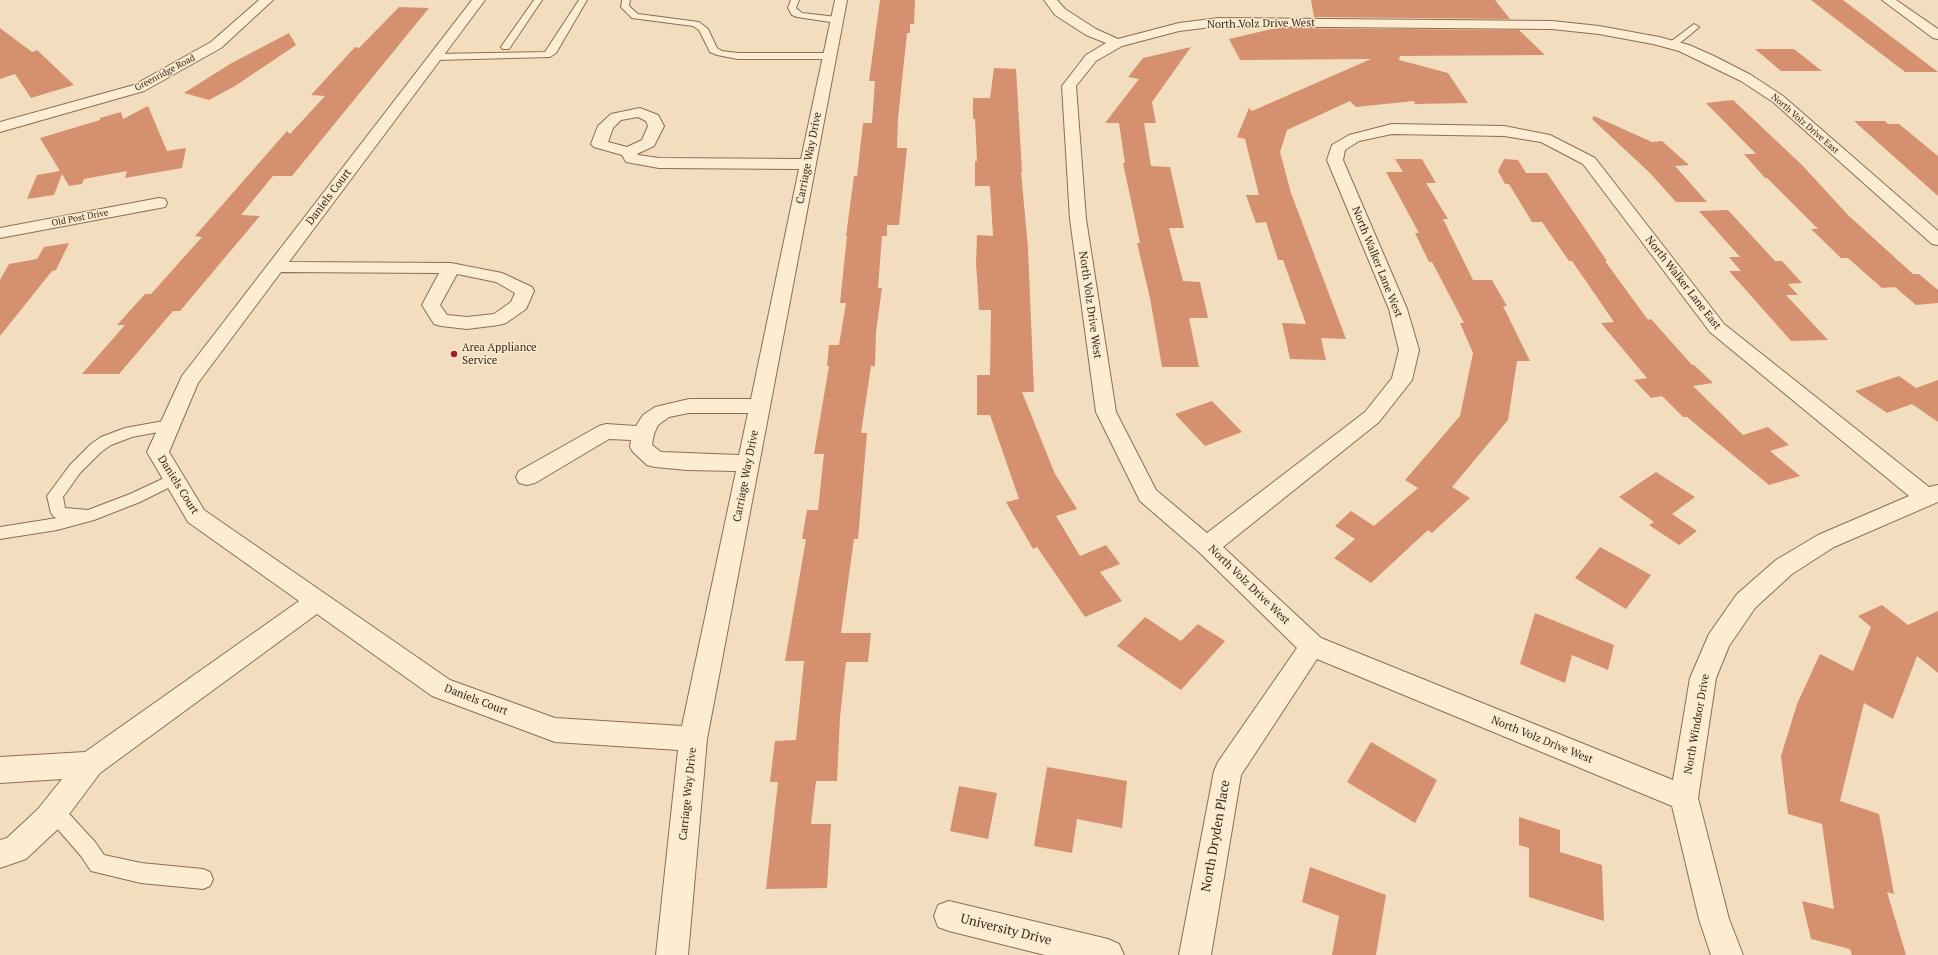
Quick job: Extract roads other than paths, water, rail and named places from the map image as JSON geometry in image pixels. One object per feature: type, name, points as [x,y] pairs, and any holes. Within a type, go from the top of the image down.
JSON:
[{"type":"street","name":"Greenridge Road","points":[[0,126],[140,88],[216,45],[267,0]]},
{"type":"street","name":"Daniels Court","points":[[479,0],[188,381],[158,452],[196,516],[441,688],[555,730],[693,740]]},
{"type":"street","points":[[1050,0],[1060,12],[1066,16],[1091,32],[1117,43]]},
{"type":"street","points":[[1888,0],[1938,35]]},
{"type":"street","name":"Carriage Way Drive","points":[[672,955],[693,740],[839,10]]},
{"type":"street","name":"North Volz Drive West","points":[[1654,40],[1599,30],[1552,25],[1219,22],[1179,27],[1117,43],[1091,58],[1069,86],[1078,219],[1106,412],[1148,495],[1207,546],[1312,646],[1684,798]]},
{"type":"street","name":"North Volz Drive East","points":[[1654,40],[1709,59],[1746,78],[1778,99],[1938,240]]},
{"type":"street","name":"North Walker Lane West","points":[[1207,546],[1372,417],[1402,380],[1409,350],[1400,316],[1335,160],[1338,148],[1354,138],[1392,129],[1448,130]]},
{"type":"street","name":"North Walker Lane East","points":[[1448,130],[1504,132],[1545,138],[1590,161],[1716,328],[1932,495]]},
{"type":"street","points":[[628,152],[632,159],[659,163],[808,164]]},
{"type":"street","name":"Old Post Drive","points":[[0,233],[159,203]]},
{"type":"street","points":[[276,267],[451,268],[502,278],[525,290],[519,305],[499,319],[467,323],[442,320],[431,305],[451,268]]},
{"type":"street","points":[[748,464],[687,462],[655,459],[641,447],[643,434],[650,420],[667,411],[689,406],[760,406]]},
{"type":"street","points":[[527,477],[606,431],[643,434]]},
{"type":"street","name":"North Windsor Drive","points":[[1727,955],[1714,920],[1684,798],[1703,678],[1718,641],[1746,601],[1784,566],[1826,541],[1932,495]]},
{"type":"street","points":[[0,854],[16,849],[48,820],[90,764],[318,601]]},
{"type":"street","name":"North Dryden Place","points":[[1195,955],[1228,771],[1312,646]]},
{"type":"street","points":[[0,770],[90,764]]},
{"type":"street","name":"University Drive","points":[[949,916],[1108,955]]},
{"type":"lane","points":[[506,47],[538,0]]},
{"type":"lane","points":[[440,52],[542,56],[551,53],[583,0]]},
{"type":"lane","points":[[626,0],[625,7],[635,16],[696,24],[702,29],[713,50],[720,53],[738,56],[830,56]]},
{"type":"lane","points":[[795,0],[792,8],[794,12],[800,15],[839,10]]},
{"type":"lane","points":[[1672,45],[1694,26]]},
{"type":"lane","points":[[440,52],[506,47],[554,47]]},
{"type":"lane","points":[[89,516],[59,513],[55,496],[75,469],[96,448],[106,441],[130,432],[169,425]]},
{"type":"lane","points":[[0,533],[57,524],[89,516],[135,498],[173,479]]},
{"type":"lane","points":[[54,812],[88,849],[98,864],[140,873],[203,879]]},
{"type":"place","name":"Area Appliance Service","points":[[454,354]]}]
